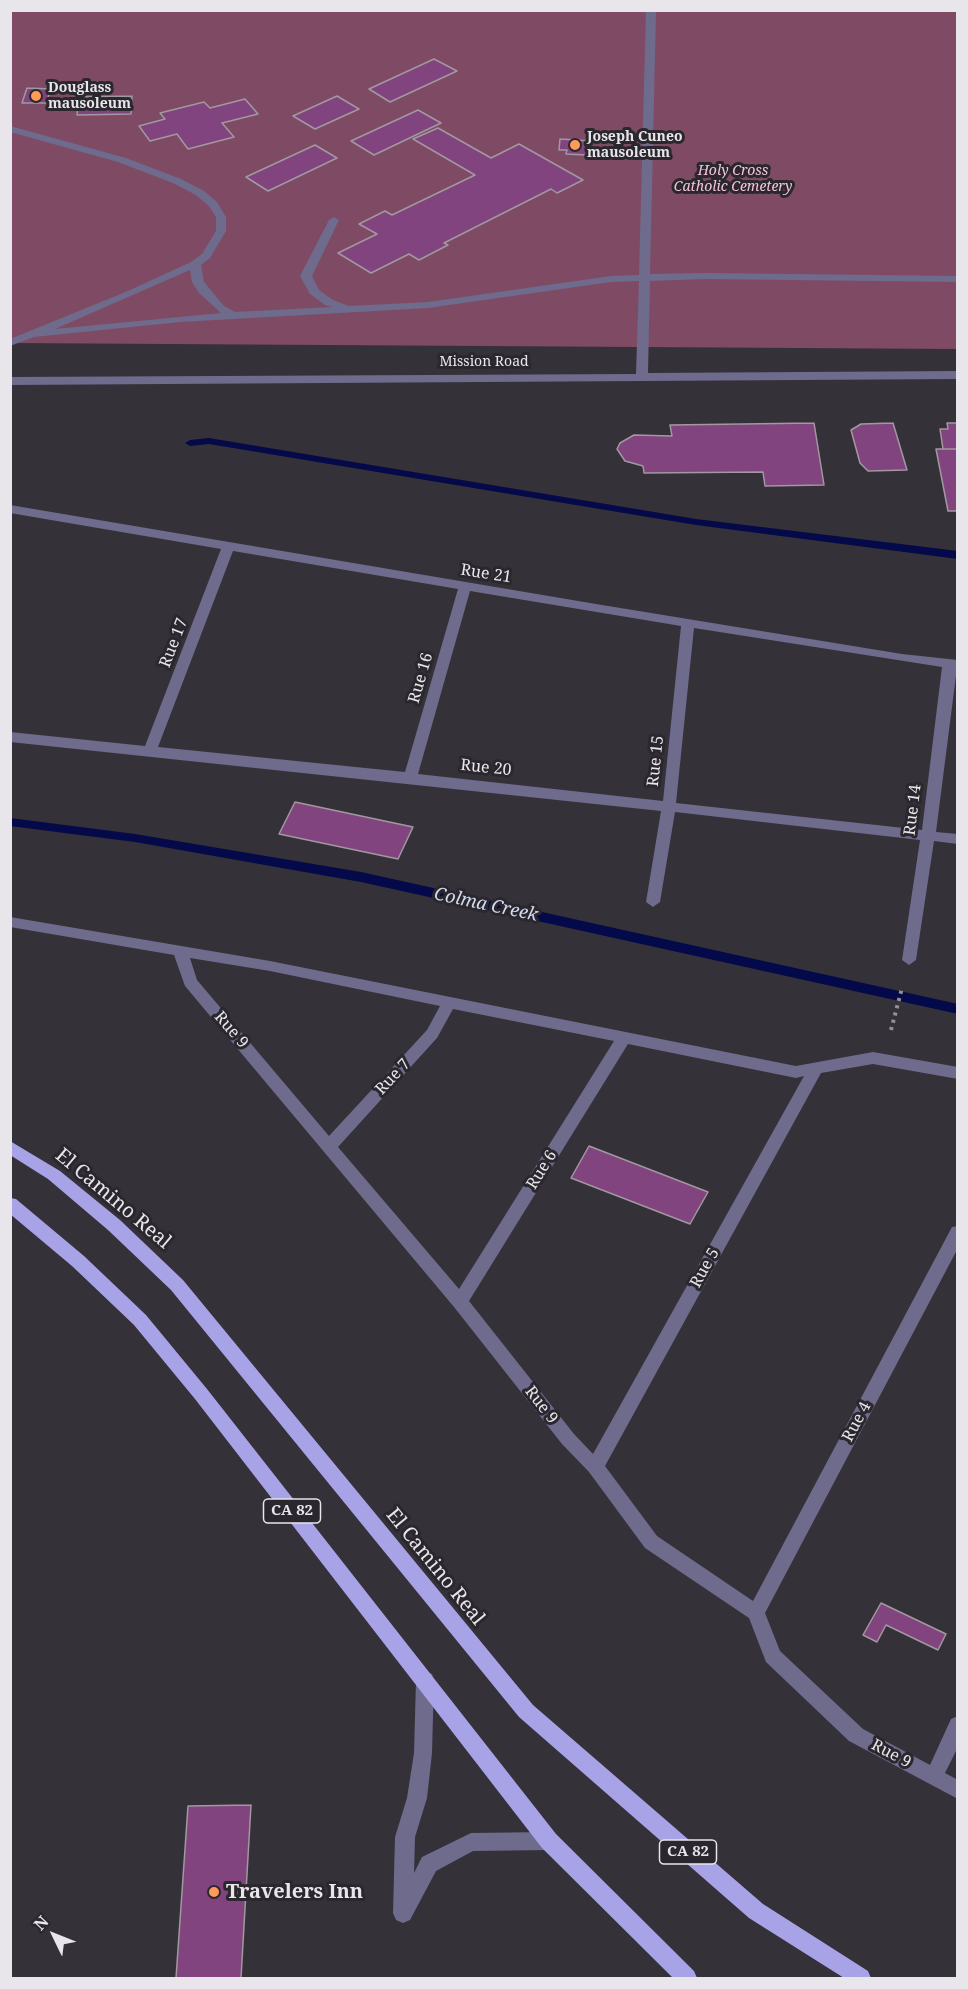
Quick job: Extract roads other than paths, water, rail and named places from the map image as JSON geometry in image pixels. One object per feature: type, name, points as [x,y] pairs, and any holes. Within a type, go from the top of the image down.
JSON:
[{"type":"main road","name":"El Camino Real","points":[[10,1147],[54,1175],[114,1225],[177,1284],[526,1711],[756,1911],[861,1978]]},
{"type":"main road","name":"CA 82","points":[[10,1204],[78,1261],[140,1320],[425,1680],[549,1841],[687,1978]]},
{"type":"street","points":[[642,376],[651,10]]},
{"type":"street","points":[[10,129],[149,169],[200,193],[213,204],[221,217],[221,231],[206,256],[195,264],[36,334],[10,343]]},
{"type":"street","points":[[334,220],[306,271],[306,282],[328,303],[355,309]]},
{"type":"street","points":[[195,264],[195,273],[203,291],[220,308],[233,316]]},
{"type":"street","points":[[36,334],[233,316],[428,305],[574,283],[646,277],[957,279]]},
{"type":"street","name":"Mission Road","points":[[10,381],[957,375]]},
{"type":"street","name":"Rue 21","points":[[12,512],[902,658],[953,664]]},
{"type":"street","name":"Rue 17","points":[[150,751],[228,547]]},
{"type":"street","name":"Rue 16","points":[[410,778],[465,587]]},
{"type":"street","name":"Rue 15","points":[[653,902],[669,807],[688,623]]},
{"type":"street","name":"Rue 14","points":[[909,960],[953,664]]},
{"type":"street","name":"Rue 20","points":[[10,737],[410,778],[957,839]]},
{"type":"street","points":[[10,922],[181,953],[270,966],[796,1072],[873,1058],[957,1073]]},
{"type":"street","name":"Rue 9","points":[[181,953],[190,982],[330,1145],[460,1302],[568,1439],[595,1467],[651,1542],[756,1613],[773,1656],[856,1735],[957,1790]]},
{"type":"street","name":"Rue 7","points":[[330,1145],[432,1034],[449,1003]]},
{"type":"street","name":"Rue 6","points":[[460,1302],[624,1038]]},
{"type":"street","name":"Rue 5","points":[[595,1467],[816,1069]]},
{"type":"street","name":"Rue 4","points":[[756,1613],[957,1232]]},
{"type":"street","points":[[425,1680],[423,1753],[417,1798],[405,1838],[403,1913],[429,1864],[471,1842],[549,1841]]},
{"type":"street","points":[[934,1777],[957,1725]]},
{"type":"waterway","points":[[190,443],[209,441],[696,522],[958,555]]},
{"type":"waterway","name":"Colma Creek","points":[[10,822],[135,838],[361,877],[958,1009]]},
{"type":"place","name":"Douglass mausoleum","points":[[36,96]]},
{"type":"place","name":"Joseph Cuneo mausoleum","points":[[575,145]]},
{"type":"place","name":"Travelers Inn","points":[[214,1892]]},
{"type":"park label","name":"Holy Cross Catholic Cemetery","points":[[733,180]]}]
